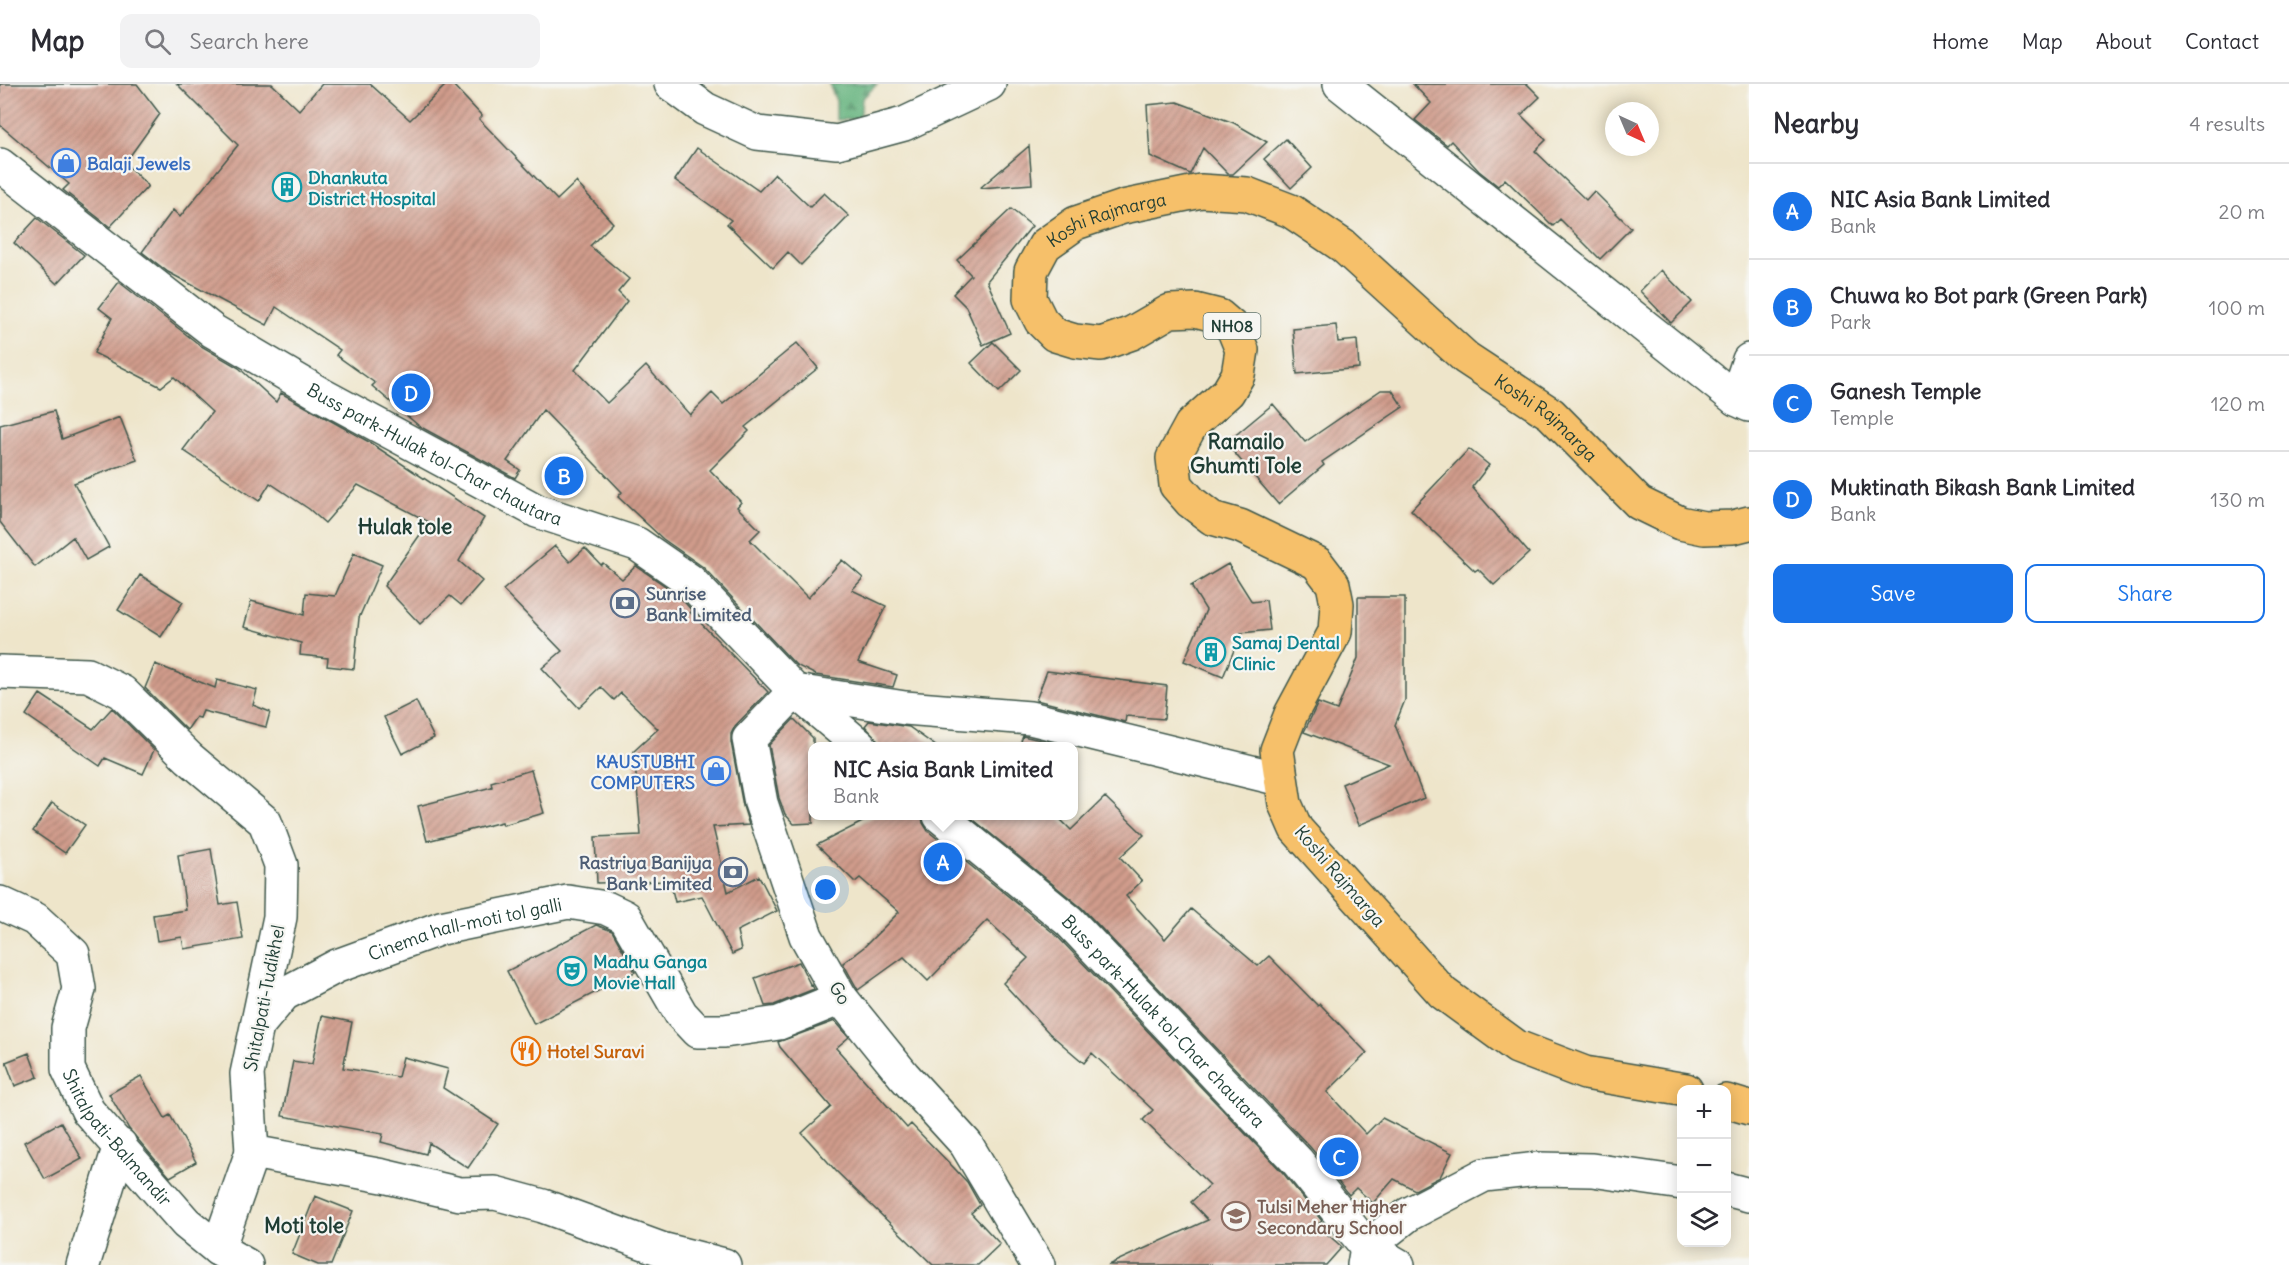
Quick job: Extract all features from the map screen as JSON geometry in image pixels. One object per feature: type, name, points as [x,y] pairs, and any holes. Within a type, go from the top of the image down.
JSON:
[{"type":"main road","name":"Koshi Rajmarga","points":[[1677,1088],[1585,1073],[1517,1047],[1443,993],[1296,829],[1285,804],[1277,750],[1291,714],[1335,632],[1338,604],[1333,584],[1317,563],[1240,526],[1212,518],[1191,502],[1176,485],[1173,458],[1191,425],[1228,392],[1238,375],[1242,350],[1233,328],[1219,316],[1195,310],[1170,311],[1132,333],[1101,344],[1075,341],[1055,335],[1041,321],[1030,299],[1031,271],[1044,245],[1076,223],[1123,207],[1201,191],[1247,194],[1291,211],[1343,246],[1466,358],[1551,414],[1639,502],[1680,523],[1704,528],[1732,527],[1749,523]]},
{"type":"main road","points":[[1731,1103],[1749,1108]]},
{"type":"street","points":[[671,84],[705,109],[757,133],[837,142],[904,124],[989,84]]},
{"type":"street","points":[[1340,84],[1743,402]]},
{"type":"street","name":"Buss park-Hulak tol-Char chautara","points":[[0,165],[213,331],[322,395],[537,511],[637,544],[689,580],[795,691],[854,742]]},
{"type":"street","points":[[1743,402],[1749,360]]},
{"type":"street","name":"Shitalpati-Tudikhel","points":[[0,672],[88,675],[122,692],[189,758],[265,822],[281,865],[280,917],[248,1074],[252,1152]]},
{"type":"street","points":[[795,691],[905,708],[1030,718],[1280,779]]},
{"type":"street","name":"Go","points":[[795,691],[749,739],[761,803],[806,936],[841,998],[904,1076],[966,1144],[1038,1265]]},
{"type":"street","name":"Buss park-Hulak tol-Char chautara","points":[[945,820],[1069,921],[1297,1161],[1366,1256],[1398,1265]]},
{"type":"street","name":"Cinema hall-moti tol galli","points":[[257,1026],[284,994],[337,966],[441,928],[568,902],[606,908],[625,917],[681,1014],[697,1030],[724,1031],[779,1023],[841,998]]},
{"type":"street","name":"Shitalpati-Balmandir","points":[[0,903],[35,919],[73,954],[79,990],[68,1028],[68,1069],[88,1111],[186,1223],[218,1249],[246,1265]]},
{"type":"street","points":[[83,1265],[120,1145]]},
{"type":"street","points":[[218,1249],[252,1152],[383,1176],[460,1194],[495,1193],[543,1206],[652,1246],[724,1265]]},
{"type":"street","points":[[1366,1256],[1409,1214],[1484,1175],[1538,1169],[1592,1170],[1677,1182]]},
{"type":"street","points":[[1731,1190],[1749,1195]]},
{"type":"green space","points":[[829,84],[877,84],[862,99],[860,119],[836,120],[836,101]]},
{"type":"building","points":[[0,84],[137,84],[160,114],[125,163],[148,186],[110,227],[63,190],[69,184],[0,125]]},
{"type":"building","points":[[177,84],[272,84],[299,110],[322,84],[370,84],[410,120],[447,84],[452,84],[482,116],[479,119],[557,200],[576,182],[613,223],[590,246],[629,279],[618,292],[627,301],[575,370],[607,403],[646,366],[690,415],[712,393],[723,404],[797,343],[818,368],[745,427],[749,431],[710,470],[741,502],[737,507],[760,530],[750,540],[808,598],[842,560],[863,578],[852,590],[886,606],[858,662],[897,675],[893,687],[816,675],[796,665],[703,567],[663,539],[618,497],[622,492],[543,410],[507,461],[520,470],[515,478],[419,426],[372,386],[375,383],[336,355],[340,350],[276,307],[267,325],[168,272],[142,252],[173,210],[180,217],[238,145]]},
{"type":"building","points":[[1413,84],[1527,84],[1540,97],[1521,115],[1546,140],[1535,151],[1586,200],[1594,191],[1631,228],[1600,259],[1560,219],[1553,226],[1505,179],[1498,186],[1479,171],[1451,141],[1447,145],[1415,120],[1431,103]]},
{"type":"building","points":[[1177,102],[1234,123],[1267,142],[1233,174],[1228,174],[1203,148],[1190,174],[1150,156],[1147,105]]},
{"type":"building","points":[[1286,139],[1312,168],[1291,188],[1264,159]]},
{"type":"building","points":[[1029,146],[1032,184],[980,188]]},
{"type":"building","points":[[697,148],[759,191],[775,174],[810,207],[824,193],[849,216],[801,265],[788,252],[773,268],[727,224],[731,220],[675,180]]},
{"type":"building","points":[[1011,209],[1032,226],[987,281],[1010,333],[983,345],[966,307],[953,294],[971,275],[957,260]]},
{"type":"building","points":[[37,218],[84,255],[57,284],[14,243]]},
{"type":"building","points":[[1661,270],[1692,302],[1671,323],[1640,291]]},
{"type":"building","points":[[119,282],[201,346],[239,368],[276,402],[281,393],[369,442],[484,518],[459,561],[482,581],[461,605],[450,596],[420,624],[384,586],[429,522],[358,485],[325,523],[309,509],[270,483],[259,501],[183,450],[212,412],[174,377],[161,387],[94,353],[112,318],[99,308]]},
{"type":"building","points":[[1336,325],[1338,342],[1357,340],[1359,368],[1297,374],[1293,329]]},
{"type":"building","points":[[993,342],[1021,370],[999,392],[971,363]]},
{"type":"building","points":[[1381,390],[1392,390],[1403,407],[1322,462],[1324,465],[1278,504],[1226,443],[1273,404],[1305,442]]},
{"type":"building","points":[[54,411],[62,439],[120,417],[137,460],[74,483],[109,547],[86,560],[73,537],[35,567],[0,522],[0,425]]},
{"type":"building","points":[[1469,449],[1489,465],[1472,487],[1529,553],[1494,585],[1478,569],[1475,571],[1411,510]]},
{"type":"building","points":[[555,546],[570,562],[585,548],[601,565],[603,563],[622,579],[636,566],[677,594],[696,615],[690,612],[768,692],[735,726],[731,734],[743,806],[749,825],[713,827],[728,892],[759,876],[777,911],[737,931],[741,950],[732,954],[702,896],[675,902],[670,881],[597,883],[595,837],[641,835],[634,751],[658,729],[621,693],[614,700],[601,687],[579,708],[542,668],[562,651],[503,590]]},
{"type":"building","points":[[354,553],[382,565],[359,618],[354,669],[327,666],[328,658],[300,655],[301,643],[244,627],[251,601],[304,615],[306,593],[335,596]]},
{"type":"building","points":[[1228,564],[1252,602],[1266,600],[1270,630],[1241,633],[1223,677],[1184,661],[1206,610],[1191,586]]},
{"type":"building","points":[[140,575],[183,602],[161,637],[118,610]]},
{"type":"building","points":[[1358,597],[1405,597],[1405,700],[1395,725],[1424,798],[1359,825],[1342,784],[1389,764],[1304,732],[1318,703],[1337,710],[1358,658]]},
{"type":"building","points":[[155,664],[215,688],[217,680],[257,690],[253,705],[270,712],[266,727],[203,711],[200,718],[196,717],[187,730],[145,688]]},
{"type":"building","points":[[1047,671],[1167,686],[1164,719],[1126,716],[1125,722],[1036,700]]},
{"type":"building","points":[[40,694],[93,729],[112,708],[154,750],[143,774],[105,758],[100,766],[26,715]]},
{"type":"building","points":[[416,701],[434,738],[402,754],[384,717]]},
{"type":"building","points":[[794,719],[813,738],[813,742],[808,742],[808,820],[813,820],[813,823],[794,824],[785,814],[779,798],[769,745]]},
{"type":"building","points":[[869,721],[909,727],[930,742],[877,742],[865,726]]},
{"type":"building","points":[[1023,736],[1049,742],[1021,742]]},
{"type":"building","points":[[531,770],[544,813],[503,825],[502,822],[427,841],[418,806],[492,787],[491,782]]},
{"type":"building","points":[[1105,797],[1144,835],[1120,857],[1142,881],[1126,896],[1165,939],[1191,909],[1258,966],[1269,956],[1367,1053],[1327,1092],[1366,1134],[1382,1118],[1452,1153],[1440,1177],[1415,1190],[1394,1179],[1373,1203],[1356,1188],[1349,1195],[1311,1148],[1082,908],[974,820],[1061,820],[1071,830]]},
{"type":"building","points":[[52,803],[85,825],[65,853],[33,831]]},
{"type":"building","points":[[866,820],[923,820],[928,831],[1056,935],[1283,1173],[1322,1221],[1317,1225],[1342,1247],[1326,1265],[1108,1265],[1208,1220],[1191,1202],[1210,1185],[1143,1120],[1153,1110],[1092,1053],[1084,1063],[1049,1033],[1003,983],[1028,958],[987,920],[928,981],[904,957],[858,990],[843,963],[864,947],[899,912],[860,878],[855,882],[817,845]]},
{"type":"building","points":[[211,849],[220,905],[237,902],[243,939],[184,949],[182,937],[157,941],[153,915],[186,910],[178,855]]},
{"type":"building","name":"Madhu Ganga Movie Hall","points":[[596,925],[612,931],[635,972],[534,1024],[507,971]]},
{"type":"building","points":[[799,962],[814,989],[774,1005],[765,1006],[755,978]]},
{"type":"building","points":[[322,1016],[352,1022],[343,1068],[398,1077],[403,1057],[448,1069],[443,1088],[498,1124],[468,1168],[429,1143],[426,1154],[381,1142],[383,1134],[282,1116],[293,1061],[312,1064]]},
{"type":"building","points":[[835,1021],[849,1037],[836,1048],[907,1128],[911,1124],[967,1182],[980,1205],[971,1213],[1000,1244],[978,1265],[933,1265],[836,1171],[802,1133],[831,1107],[778,1042]]},
{"type":"building","points":[[29,1053],[38,1077],[15,1086],[6,1062]]},
{"type":"building","points":[[141,1076],[165,1118],[170,1115],[196,1162],[170,1177],[129,1129],[109,1094]]},
{"type":"building","points":[[61,1122],[82,1159],[45,1179],[24,1142]]},
{"type":"building","points":[[315,1196],[353,1211],[331,1265],[318,1265],[292,1254]]},
{"type":"place","name":"Balaji Jewels","points":[[66,163]]},
{"type":"place","name":"Dhankuta District Hospital","points":[[287,187]]},
{"type":"place","name":"Muktinath Bikash Bank Limited","points":[[411,393]]},
{"type":"place","name":"Chuwa ko Bot park (Green Park)","points":[[564,476]]},
{"type":"place","name":"Sunrise Bank Limited","points":[[625,603]]},
{"type":"place","name":"Samaj Dental Clinic","points":[[1211,652]]},
{"type":"place","name":"KAUSTUBHI COMPUTERS","points":[[716,771]]},
{"type":"place","name":"NIC Asia Bank Limited","points":[[943,862]]},
{"type":"place","name":"Rastriya Banijya Bank Limited","points":[[733,872]]},
{"type":"place","name":"Madhu Ganga Movie Hall","points":[[572,971]]},
{"type":"place","name":"Hotel Suravi","points":[[526,1051]]},
{"type":"place","name":"Ganesh Temple","points":[[1339,1157]]},
{"type":"place","name":"Tulsi Meher Higher Secondary School","points":[[1236,1216]]},
{"type":"district","name":"Ramailo Ghumti Tole","points":[[1246,453]]},
{"type":"district","name":"Hulak tole","points":[[405,526]]},
{"type":"district","name":"Moti tole","points":[[304,1225]]}]
